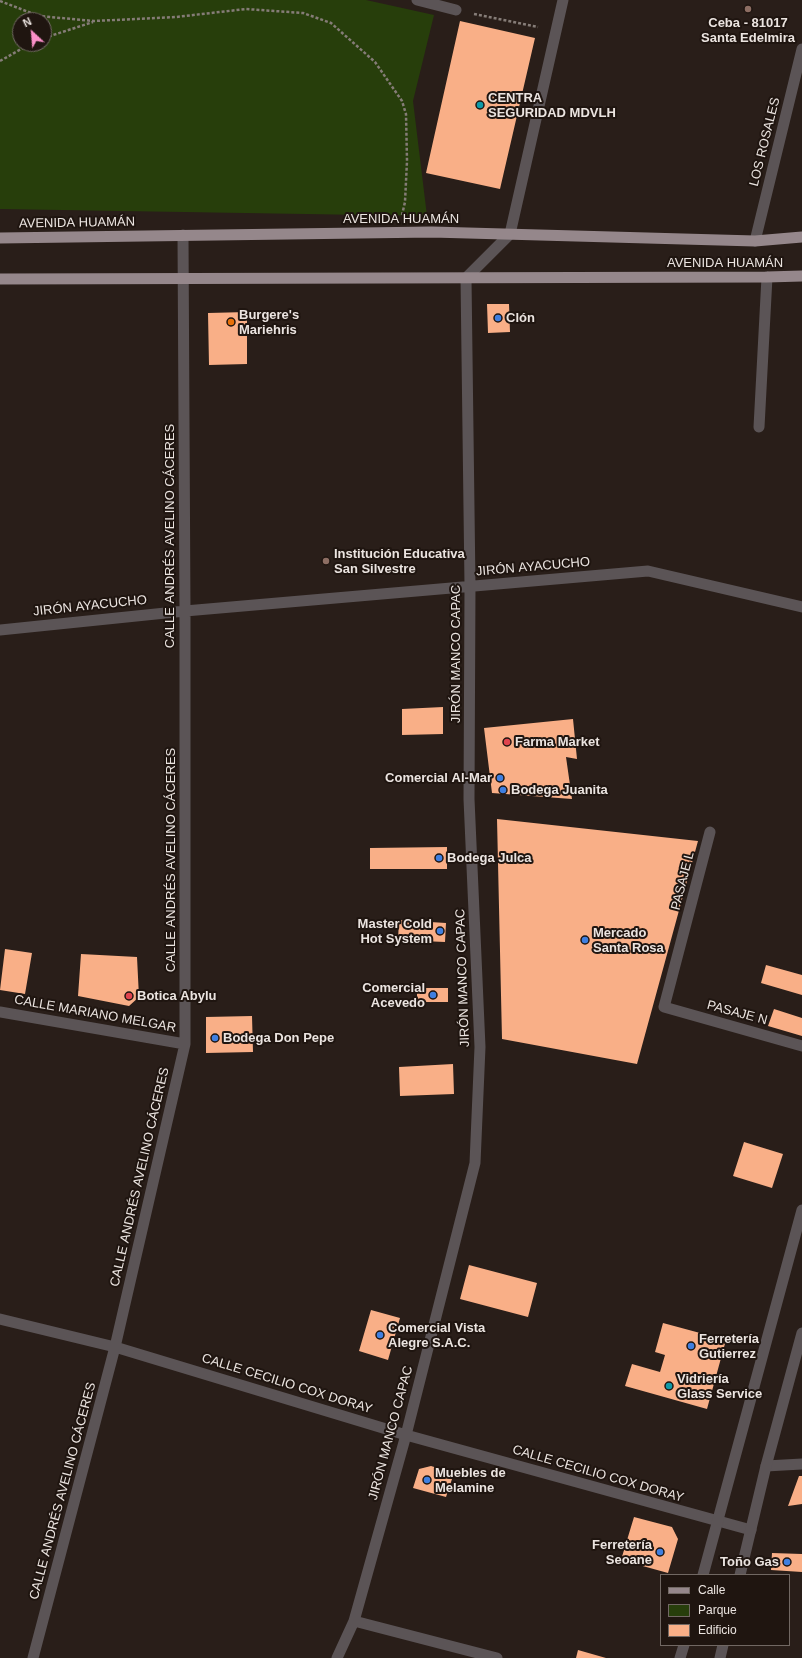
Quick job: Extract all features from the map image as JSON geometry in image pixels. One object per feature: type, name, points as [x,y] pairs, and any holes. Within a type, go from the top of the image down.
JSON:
[{"type":"main road","name":"AVENIDA HUAMÁN","points":[[0,238],[432,232],[755,241],[802,237]]},
{"type":"main road","name":"AVENIDA HUAMÁN","points":[[0,279],[802,276]]},
{"type":"street","points":[[417,0],[456,10]]},
{"type":"street","points":[[466,278],[510,234],[563,0]]},
{"type":"street","name":"LOS ROSALES","points":[[755,241],[802,49]]},
{"type":"street","name":"CALLE ANDRÉS AVELINO CÁCERES","points":[[33,1658],[115,1347],[185,1044],[183,235]]},
{"type":"street","points":[[758,427],[767,277]]},
{"type":"street","name":"JIRÓN MANCO CAPAC","points":[[337,1658],[354,1621],[406,1435],[475,1163],[480,1047],[469,799],[470,586],[466,278]]},
{"type":"street","name":"JIRÓN AYACUCHO","points":[[0,630],[185,611],[648,571],[802,607]]},
{"type":"street","name":"PASAJE L","points":[[664,1007],[710,832]]},
{"type":"street","name":"PASAJE N","points":[[664,1007],[802,1046]]},
{"type":"street","name":"CALLE MARIANO MELGAR","points":[[0,1012],[185,1044]]},
{"type":"street","points":[[703,1574],[802,1210]]},
{"type":"street","name":"CALLE CECILIO COX DORAY","points":[[0,1320],[115,1347],[406,1435],[717,1522],[751,1530]]},
{"type":"street","points":[[740,1574],[766,1466],[802,1334]]},
{"type":"street","points":[[766,1466],[802,1464]]},
{"type":"street","points":[[354,1621],[497,1658]]},
{"type":"street","points":[[680,1658],[684,1646]]},
{"type":"street","points":[[720,1658],[723,1646]]},
{"type":"path","points":[[0,1],[39,16],[94,22],[176,17],[246,9],[303,13],[331,23],[375,62],[402,101],[406,114],[407,160],[405,202],[401,219]]},
{"type":"path","points":[[456,10],[556,31]]},
{"type":"path","points":[[52,35],[94,22]]},
{"type":"path","points":[[0,61],[16,52]]},
{"type":"green space","points":[[0,0],[366,0],[434,15],[413,101],[427,216],[0,209]]},
{"type":"building","name":"CENTRA SEGURIDAD MDVLH","points":[[460,21],[535,38],[500,189],[426,173]]},
{"type":"building","name":"Clón","points":[[487,304],[509,304],[510,332],[488,333]]},
{"type":"building","points":[[247,312],[247,364],[209,365],[208,313]]},
{"type":"building","points":[[443,707],[443,734],[402,735],[402,709]]},
{"type":"building","points":[[573,719],[577,759],[566,757],[572,799],[492,793],[484,728]]},
{"type":"building","name":"Mercado Santa Rosa","points":[[497,819],[698,841],[637,1064],[502,1039]]},
{"type":"building","points":[[447,847],[447,869],[370,869],[370,848]]},
{"type":"building","points":[[399,920],[446,923],[445,942],[398,940]]},
{"type":"building","points":[[5,949],[32,953],[25,994],[0,990]]},
{"type":"building","points":[[81,954],[137,957],[139,997],[129,1006],[78,996]]},
{"type":"building","points":[[766,965],[802,975],[802,995],[761,983]]},
{"type":"building","name":"Comercial Acevedo","points":[[417,988],[448,988],[448,1002],[417,1002]]},
{"type":"building","points":[[774,1009],[802,1018],[802,1036],[768,1026]]},
{"type":"building","points":[[252,1016],[253,1052],[206,1053],[206,1017]]},
{"type":"building","points":[[453,1064],[454,1094],[400,1096],[399,1067]]},
{"type":"building","points":[[744,1142],[783,1154],[772,1188],[733,1176]]},
{"type":"building","points":[[469,1265],[537,1283],[528,1317],[460,1299]]},
{"type":"building","name":"Comercial Vista Alegre S.A.C.","points":[[371,1310],[400,1318],[388,1360],[359,1351]]},
{"type":"building","points":[[663,1323],[726,1340],[707,1409],[625,1386],[632,1364],[660,1372],[665,1355],[655,1352]]},
{"type":"building","points":[[431,1466],[454,1473],[446,1497],[413,1488],[419,1469]]},
{"type":"building","points":[[799,1476],[802,1476],[802,1504],[788,1506]]},
{"type":"building","points":[[634,1517],[672,1527],[678,1539],[668,1573],[621,1560]]},
{"type":"building","name":"Toño Gas","points":[[772,1553],[802,1554],[802,1572],[771,1570]]},
{"type":"building","points":[[578,1650],[606,1658],[576,1658]]},
{"type":"place","name":"Ceba - 81017 Santa Edelmira","points":[[748,9]]},
{"type":"place","name":"CENTRA SEGURIDAD MDVLH","points":[[480,105]]},
{"type":"place","name":"Clón","points":[[498,318]]},
{"type":"place","name":"Burgere's Mariehris","points":[[231,322]]},
{"type":"place","name":"Institución Educativa San Silvestre","points":[[326,561]]},
{"type":"place","name":"Farma Market","points":[[507,742]]},
{"type":"place","name":"Comercial Al-Mar","points":[[500,778]]},
{"type":"place","name":"Bodega Juanita","points":[[503,790]]},
{"type":"place","name":"Bodega Julca","points":[[439,858]]},
{"type":"place","name":"Master Cold Hot System","points":[[440,931]]},
{"type":"place","name":"Mercado Santa Rosa","points":[[585,940]]},
{"type":"place","name":"Comercial Acevedo","points":[[433,995]]},
{"type":"place","name":"Botica Abylu","points":[[129,996]]},
{"type":"place","name":"Bodega Don Pepe","points":[[215,1038]]},
{"type":"place","name":"Comercial Vista Alegre S.A.C.","points":[[380,1335]]},
{"type":"place","name":"Ferretería Gutierrez","points":[[691,1346]]},
{"type":"place","name":"Vidriería Glass Service","points":[[669,1386]]},
{"type":"place","name":"Muebles de Melamine","points":[[427,1480]]},
{"type":"place","name":"Ferretería Seoane","points":[[660,1552]]},
{"type":"place","name":"Toño Gas","points":[[787,1562]]}]
